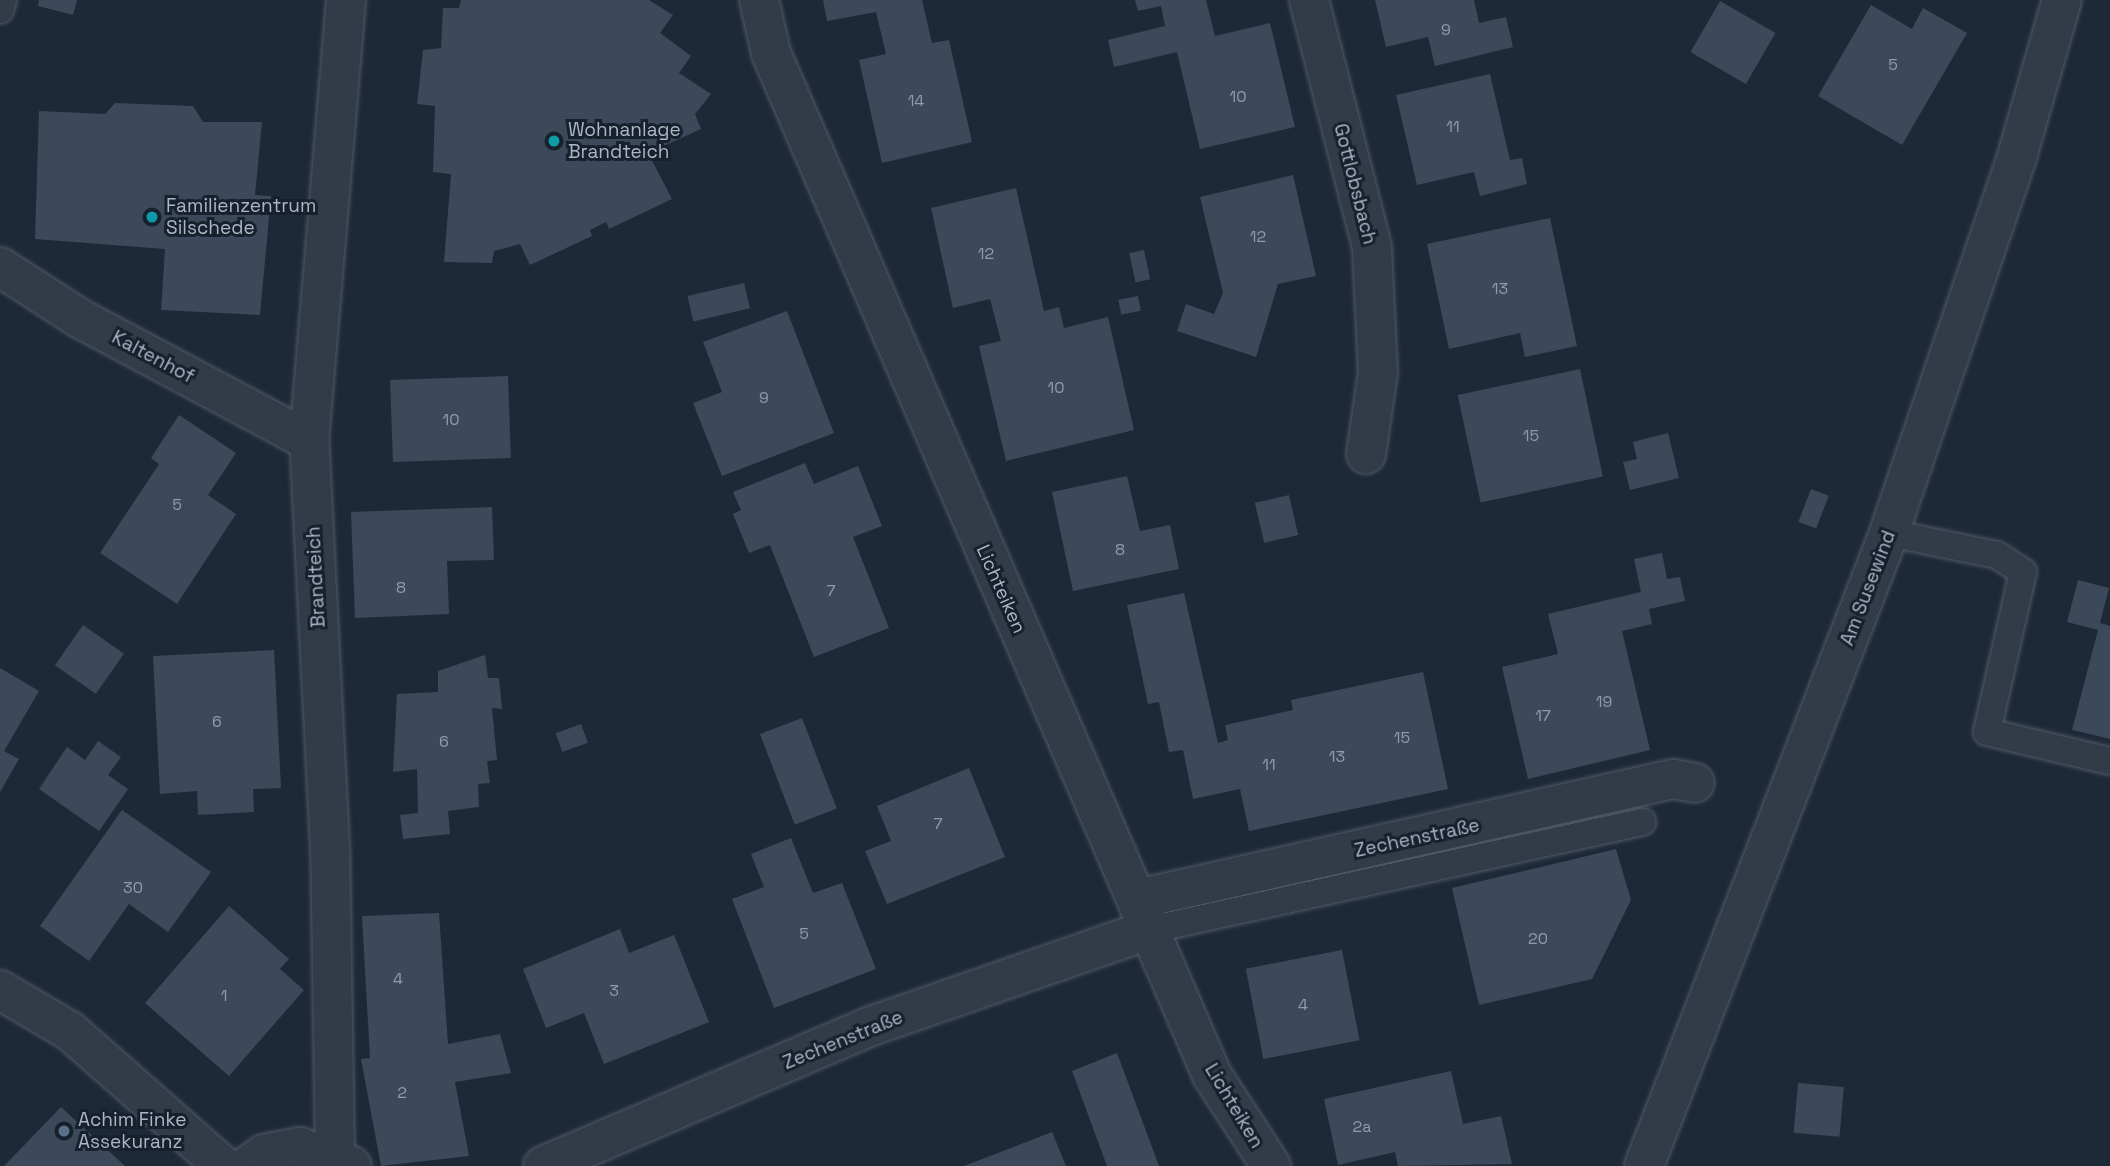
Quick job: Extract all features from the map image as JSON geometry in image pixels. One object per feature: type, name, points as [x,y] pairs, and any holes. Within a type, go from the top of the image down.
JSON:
[{"type":"street","name":"Brandteich","points":[[344,1160],[309,441],[346,0]]},
{"type":"street","name":"Lichteiken","points":[[759,0],[771,53],[1212,1075],[1272,1166]]},
{"type":"street","name":"Gottlobsbach","points":[[1309,0],[1372,247],[1378,372],[1366,454]]},
{"type":"street","name":"Am Susewind","points":[[1644,1166],[1889,533],[2018,153],[2062,0]]},
{"type":"street","name":"Kaltenhof","points":[[0,267],[79,318],[309,441]]},
{"type":"street","name":"Zechenstraße","points":[[542,1166],[874,1025],[1144,915],[1673,779],[1695,783]]},
{"type":"street","points":[[0,990],[70,1031],[223,1166]]},
{"type":"street","points":[[247,1166],[282,1148],[344,1160]]},
{"type":"lane","points":[[0,10],[3,0]]},
{"type":"lane","points":[[1889,533],[1997,555],[2024,572],[1987,732],[2110,761]]},
{"type":"lane","points":[[1144,915],[1642,822]]},
{"type":"building","points":[[39,0],[77,0],[73,15],[38,6]]},
{"type":"building","name":"Wohnanlage Brandteich","points":[[461,0],[649,0],[673,15],[660,33],[691,56],[679,73],[711,94],[695,114],[701,129],[648,153],[672,199],[609,229],[606,222],[590,230],[592,236],[530,265],[520,244],[494,251],[492,263],[444,262],[451,174],[433,172],[435,106],[417,104],[423,50],[441,48],[443,8],[459,8]]},
{"type":"building","points":[[823,0],[922,0],[932,43],[949,40],[972,142],[882,163],[859,60],[886,54],[876,12],[827,21]]},
{"type":"building","points":[[1135,0],[1206,0],[1215,36],[1270,23],[1295,127],[1200,149],[1177,52],[1114,67],[1108,40],[1165,26],[1161,6],[1138,11]]},
{"type":"building","points":[[1375,0],[1474,0],[1479,23],[1506,17],[1513,47],[1435,66],[1428,37],[1386,47]]},
{"type":"building","points":[[1720,1],[1775,33],[1746,84],[1690,52]]},
{"type":"building","points":[[1871,5],[1912,29],[1923,8],[1967,33],[1902,145],[1818,96]]},
{"type":"building","points":[[1490,74],[1510,160],[1522,158],[1527,184],[1480,196],[1474,172],[1417,185],[1396,95]]},
{"type":"building","name":"Familienzentrum Silschede","points":[[115,103],[193,106],[203,122],[262,122],[255,195],[271,196],[260,315],[161,310],[165,249],[35,239],[39,111],[105,114]]},
{"type":"building","points":[[1293,175],[1316,276],[1278,284],[1256,357],[1177,331],[1186,304],[1214,314],[1223,293],[1200,197]]},
{"type":"building","points":[[1016,188],[1044,311],[1059,307],[1064,328],[1108,317],[1134,430],[1006,461],[979,346],[1001,341],[990,299],[953,308],[931,208]]},
{"type":"building","points":[[1550,218],[1577,346],[1525,357],[1520,333],[1449,349],[1427,244]]},
{"type":"building","points":[[1144,250],[1150,279],[1136,282],[1129,253]]},
{"type":"building","points":[[744,283],[750,308],[693,321],[687,296]]},
{"type":"building","points":[[1138,296],[1141,311],[1121,315],[1118,300]]},
{"type":"building","points":[[787,311],[834,433],[722,476],[693,403],[722,392],[703,342]]},
{"type":"building","points":[[1580,369],[1603,477],[1481,503],[1458,395]]},
{"type":"building","points":[[508,376],[511,458],[393,462],[390,380]]},
{"type":"building","points":[[179,415],[236,453],[208,495],[236,514],[177,604],[100,553],[159,464],[151,458]]},
{"type":"building","points":[[1668,433],[1679,478],[1630,490],[1623,462],[1637,459],[1633,442]]},
{"type":"building","points":[[805,463],[814,484],[858,466],[882,526],[853,537],[889,628],[814,657],[770,545],[749,553],[733,514],[741,510],[733,492]]},
{"type":"building","points":[[1127,476],[1140,531],[1170,525],[1179,569],[1073,591],[1052,492]]},
{"type":"building","points":[[1811,489],[1829,496],[1816,528],[1798,522]]},
{"type":"building","points":[[1289,495],[1298,535],[1264,543],[1255,503]]},
{"type":"building","points":[[492,507],[494,560],[447,561],[449,614],[355,618],[351,512]]},
{"type":"building","points":[[1662,553],[1667,579],[1680,577],[1685,601],[1649,609],[1652,624],[1622,631],[1650,750],[1528,779],[1502,667],[1558,654],[1548,614],[1641,592],[1634,559]]},
{"type":"building","points":[[2078,580],[2109,588],[2100,623],[2110,626],[2110,739],[2072,730],[2098,630],[2067,622]]},
{"type":"building","points":[[1184,593],[1218,743],[1228,740],[1225,725],[1293,710],[1291,700],[1423,672],[1448,789],[1249,831],[1240,789],[1193,799],[1183,750],[1169,752],[1159,702],[1148,704],[1127,605]]},
{"type":"building","points":[[83,625],[124,654],[96,694],[55,665]]},
{"type":"building","points":[[274,650],[281,788],[253,789],[254,812],[198,815],[197,791],[160,794],[153,656]]},
{"type":"building","points":[[485,655],[488,678],[499,678],[502,709],[492,708],[497,760],[487,761],[490,783],[478,784],[479,807],[448,811],[450,834],[403,839],[400,815],[418,813],[417,769],[393,772],[397,694],[438,692],[438,671]]},
{"type":"building","points":[[0,668],[39,691],[4,751],[19,759],[0,792]]},
{"type":"building","points":[[802,718],[837,809],[795,825],[760,734]]},
{"type":"building","points":[[581,724],[588,743],[562,752],[556,733]]},
{"type":"building","points":[[98,741],[121,757],[108,775],[128,789],[99,831],[39,789],[67,747],[85,760]]},
{"type":"building","points":[[969,768],[1005,857],[887,904],[865,851],[891,841],[877,806]]},
{"type":"building","points":[[122,810],[211,872],[168,932],[129,904],[89,961],[40,926]]},
{"type":"building","points":[[791,838],[813,893],[842,883],[876,969],[774,1008],[732,899],[764,887],[751,854]]},
{"type":"building","points":[[1616,849],[1631,900],[1592,979],[1479,1005],[1452,888]]},
{"type":"building","points":[[229,906],[289,959],[280,969],[304,990],[229,1076],[145,1003]]},
{"type":"building","points":[[439,913],[448,1044],[500,1034],[511,1073],[455,1082],[469,1156],[381,1166],[361,1059],[370,1058],[362,916]]},
{"type":"building","points":[[620,929],[629,953],[674,935],[709,1022],[604,1064],[584,1013],[546,1028],[523,969]]},
{"type":"building","points":[[1342,950],[1360,1040],[1263,1059],[1246,969]]},
{"type":"building","points":[[1117,1053],[1159,1166],[1107,1166],[1072,1071]]},
{"type":"building","points":[[1451,1071],[1463,1124],[1501,1116],[1512,1164],[1398,1166],[1395,1152],[1338,1165],[1324,1099]]},
{"type":"building","points":[[1798,1083],[1844,1087],[1839,1137],[1794,1133]]},
{"type":"building","points":[[61,1107],[125,1166],[4,1166]]},
{"type":"building","points":[[1052,1132],[1066,1166],[964,1166]]},
{"type":"place","name":"Wohnanlage Brandteich","points":[[554,141]]},
{"type":"place","name":"Familienzentrum Silschede","points":[[152,217]]},
{"type":"place","name":"Achim Finke Assekuranz","points":[[64,1131]]}]
